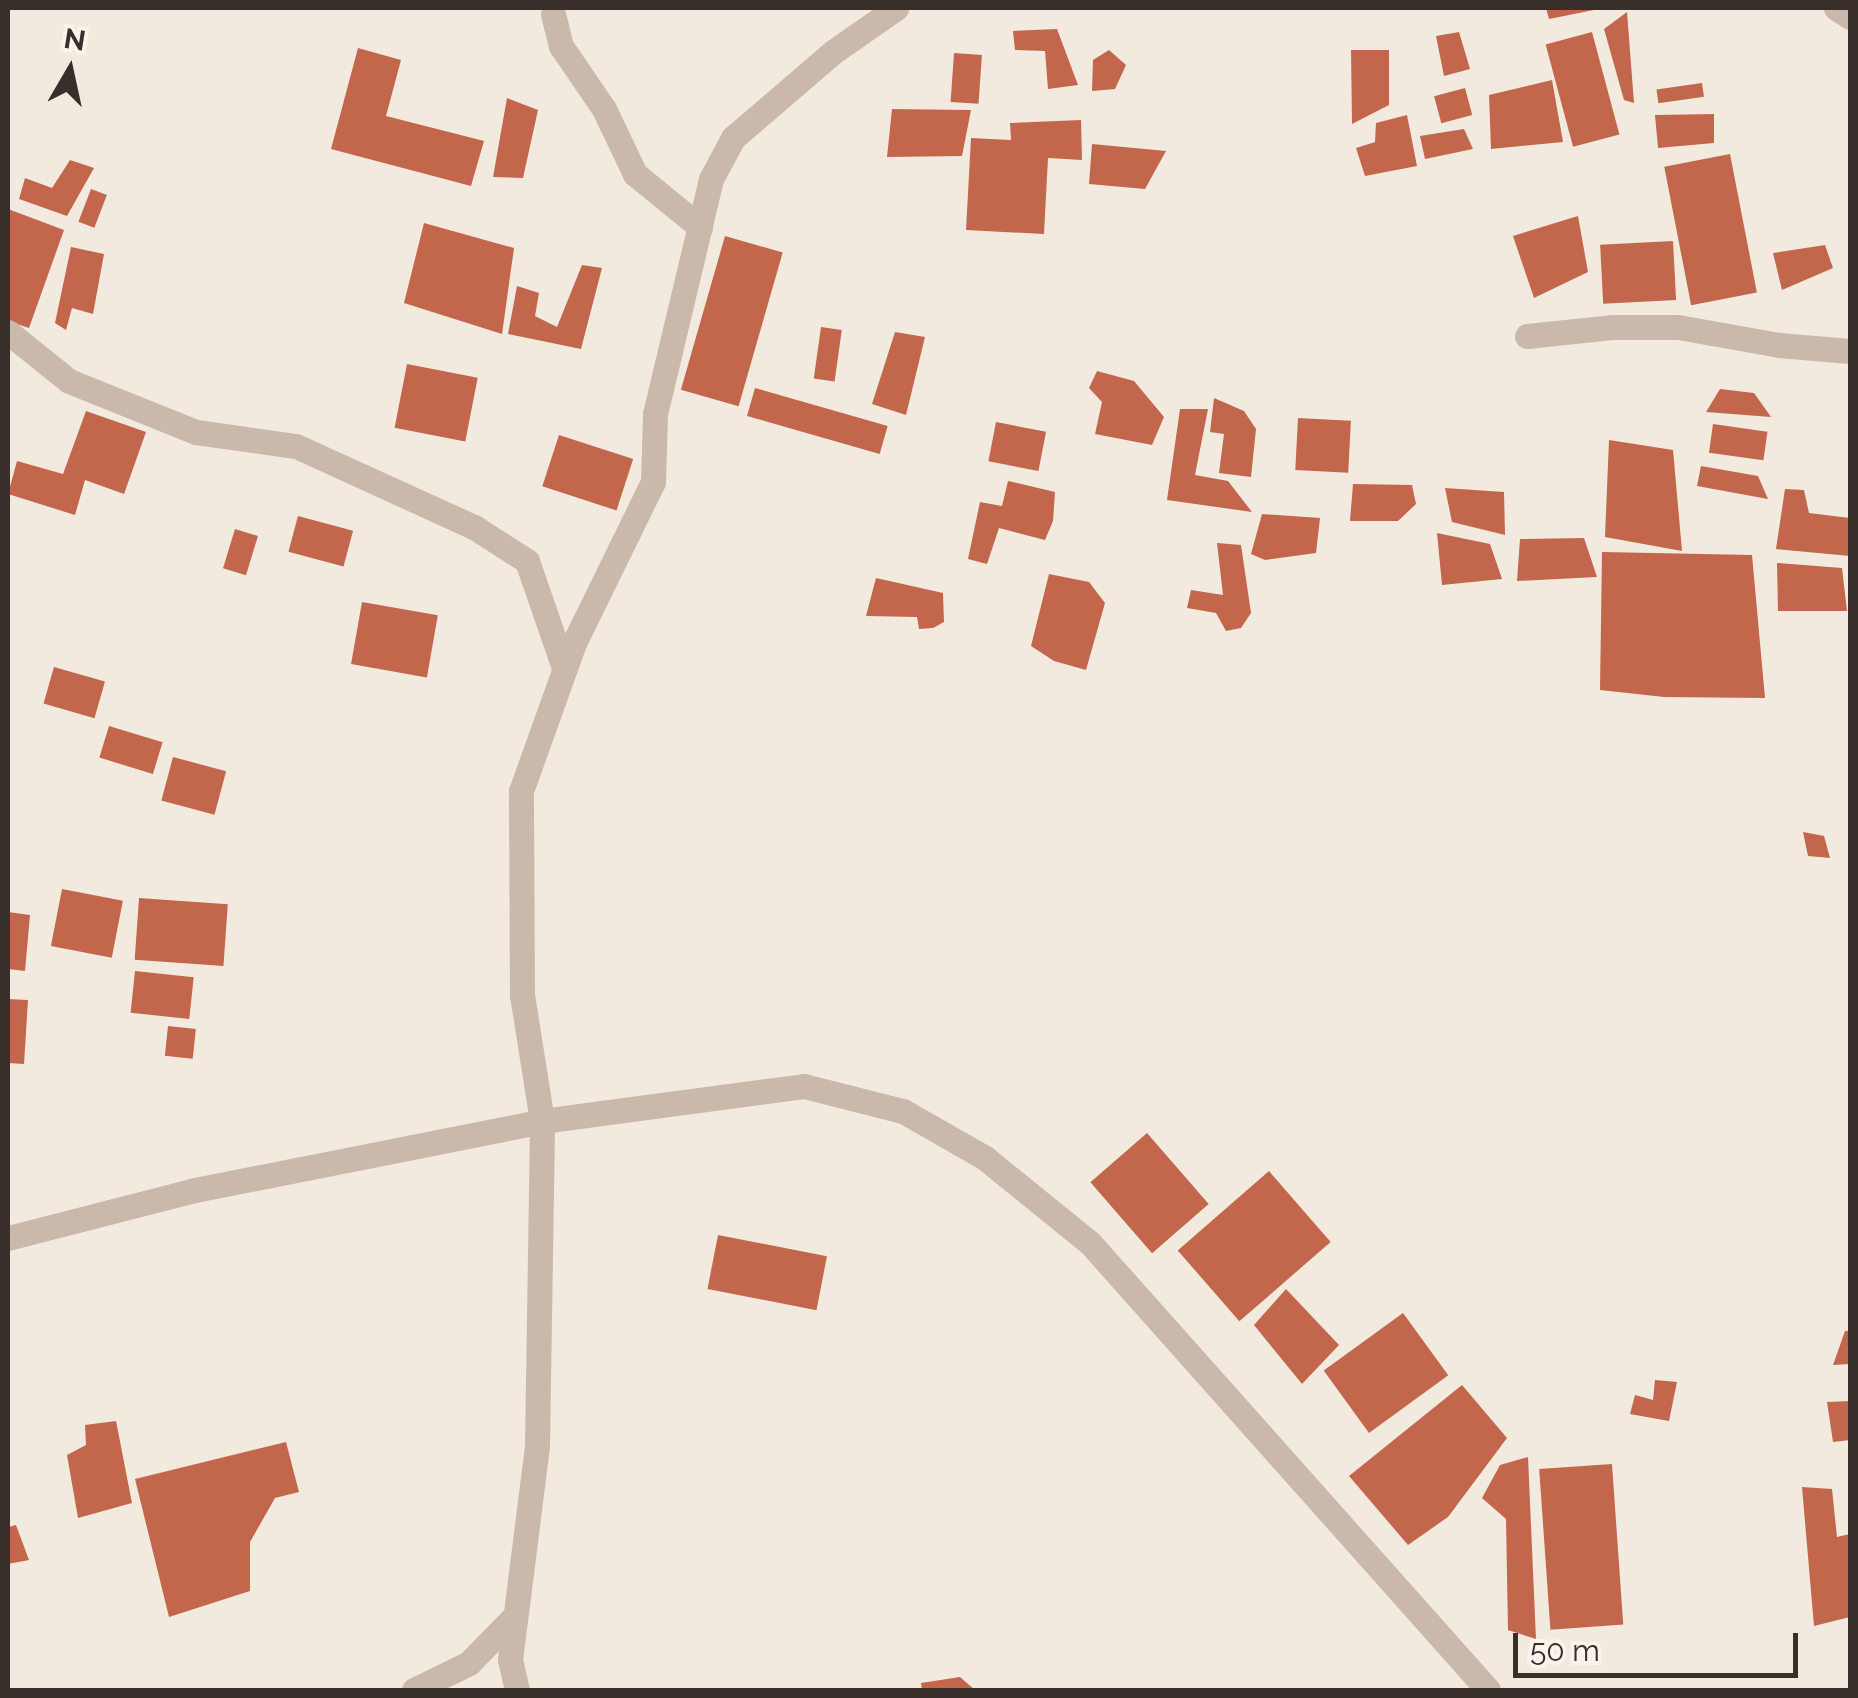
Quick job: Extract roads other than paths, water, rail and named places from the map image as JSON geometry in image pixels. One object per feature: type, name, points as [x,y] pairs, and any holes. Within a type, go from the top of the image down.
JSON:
[{"type":"street","points":[[517,1690],[510,1660],[537,1445],[542,1120],[522,995],[521,790],[564,668],[653,482],[655,414],[711,179],[733,138],[833,52],[896,8]]},
{"type":"street","points":[[1836,8],[1850,17]]},
{"type":"street","points":[[554,14],[560,46],[604,109],[635,174],[700,227]]},
{"type":"street","points":[[1526,336],[1612,327],[1678,327],[1778,345],[1850,352]]},
{"type":"street","points":[[8,332],[69,381],[196,432],[296,446],[474,527],[527,561],[564,668]]},
{"type":"street","points":[[8,1238],[195,1190],[542,1120],[804,1086],[903,1111],[985,1158],[1090,1243],[1488,1690]]},
{"type":"street","points":[[414,1690],[469,1664],[515,1616]]}]
